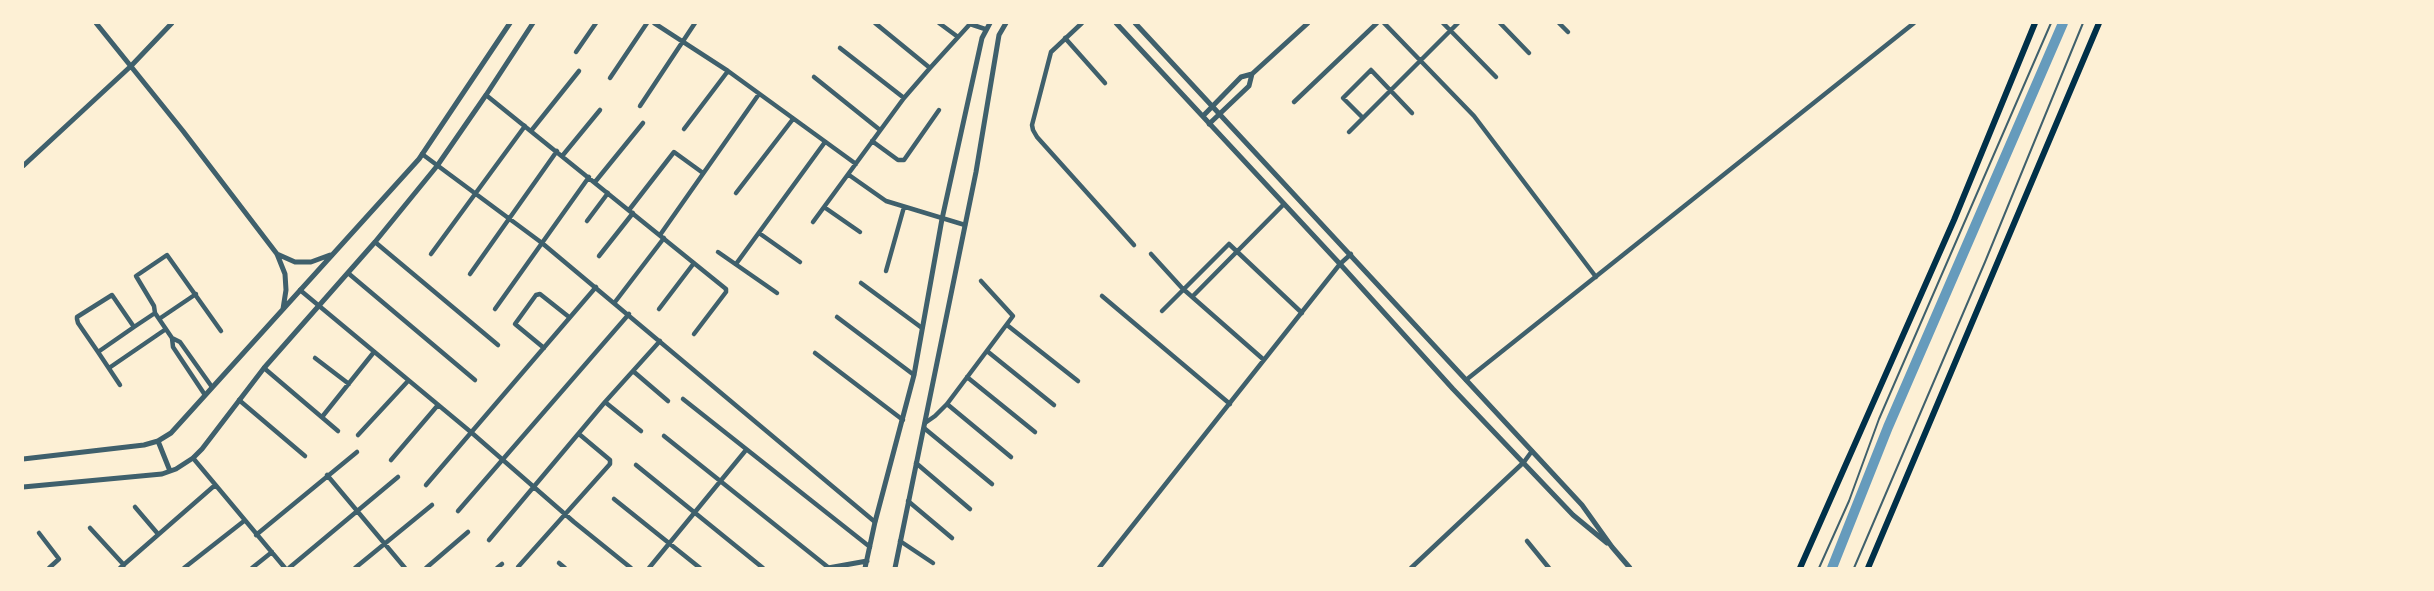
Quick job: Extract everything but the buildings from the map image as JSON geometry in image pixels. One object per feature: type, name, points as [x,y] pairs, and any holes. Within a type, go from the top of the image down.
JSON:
[{"type":"main road","points":[[1800,568],[1954,220],[2035,23]]},
{"type":"main road","points":[[1868,568],[2099,23]]},
{"type":"street","points":[[96,23],[277,254],[285,274],[283,309]]},
{"type":"street","points":[[23,166],[131,66],[172,23]]},
{"type":"street","points":[[23,459],[144,445],[171,433],[422,154],[510,23]]},
{"type":"street","points":[[23,487],[170,471],[193,458],[264,368],[375,242],[437,166],[533,23]]},
{"type":"street","points":[[576,52],[596,23]]},
{"type":"street","points":[[610,78],[647,23]]},
{"type":"street","points":[[654,23],[728,71],[856,164]]},
{"type":"street","points":[[640,106],[695,23]]},
{"type":"street","points":[[875,23],[930,68]]},
{"type":"street","points":[[939,23],[958,37]]},
{"type":"street","points":[[813,222],[904,98],[930,68],[972,23],[985,29]]},
{"type":"street","points":[[664,436],[829,568],[866,565],[914,375],[942,219],[985,29],[990,23]]},
{"type":"street","points":[[895,568],[965,226],[999,35],[1006,23]]},
{"type":"street","points":[[1082,23],[1050,55],[1033,130],[1134,246]]},
{"type":"street","points":[[1116,23],[1453,389],[1573,515],[1612,547]]},
{"type":"street","points":[[1135,23],[1582,505],[1626,567]]},
{"type":"street","points":[[1203,116],[1241,77],[1252,74],[1308,23]]},
{"type":"street","points":[[1294,102],[1377,23]]},
{"type":"street","points":[[1384,23],[1474,116],[1596,277]]},
{"type":"street","points":[[1443,23],[1496,77]]},
{"type":"street","points":[[1349,132],[1458,23]]},
{"type":"street","points":[[1500,23],[1529,53]]},
{"type":"street","points":[[1559,23],[1568,32]]},
{"type":"street","points":[[1466,380],[1914,23]]},
{"type":"street","points":[[1065,38],[1105,83]]},
{"type":"street","points":[[840,48],[904,98]]},
{"type":"street","points":[[531,131],[579,71]]},
{"type":"street","points":[[684,129],[728,71]]},
{"type":"street","points":[[1363,118],[1343,99],[1369,71],[1373,71],[1412,113]]},
{"type":"street","points":[[1209,124],[1249,86],[1252,74]]},
{"type":"street","points":[[814,78],[880,130]]},
{"type":"street","points":[[615,302],[759,94]]},
{"type":"street","points":[[486,95],[726,291],[694,334]]},
{"type":"street","points":[[563,156],[600,110]]},
{"type":"street","points":[[872,141],[900,161],[904,160],[940,110]]},
{"type":"street","points":[[736,192],[793,119]]},
{"type":"street","points":[[595,182],[643,123]]},
{"type":"street","points":[[431,254],[525,127]]},
{"type":"street","points":[[736,264],[825,142]]},
{"type":"street","points":[[470,274],[557,151]]},
{"type":"street","points":[[599,256],[674,152],[703,173]]},
{"type":"street","points":[[422,154],[597,287],[875,522]]},
{"type":"street","points":[[849,175],[882,198],[965,226]]},
{"type":"street","points":[[495,309],[589,177]]},
{"type":"street","points":[[587,221],[608,192]]},
{"type":"street","points":[[1192,297],[1284,204]]},
{"type":"street","points":[[824,207],[860,232]]},
{"type":"street","points":[[886,271],[904,207]]},
{"type":"street","points":[[759,233],[800,262]]},
{"type":"street","points":[[375,242],[498,345]]},
{"type":"street","points":[[1162,311],[1227,244],[1238,250],[1301,313]]},
{"type":"street","points":[[718,252],[777,293]]},
{"type":"street","points":[[277,254],[295,262],[311,262],[334,253]]},
{"type":"street","points":[[1150,254],[1182,288],[1265,360]]},
{"type":"street","points":[[1099,568],[1340,264],[1351,254]]},
{"type":"street","points":[[205,395],[173,347],[172,338],[135,277],[165,256],[170,257],[221,331]]},
{"type":"street","points":[[659,309],[694,263]]},
{"type":"street","points":[[348,273],[475,380]]},
{"type":"street","points":[[925,425],[947,404],[1013,314],[981,281]]},
{"type":"street","points":[[862,283],[922,328]]},
{"type":"street","points":[[426,485],[597,287]]},
{"type":"street","points":[[300,290],[631,568]]},
{"type":"street","points":[[159,319],[196,294]]},
{"type":"street","points":[[544,348],[515,324],[536,295],[540,294],[569,317]]},
{"type":"street","points":[[120,385],[78,323],[77,317],[112,295],[134,327]]},
{"type":"street","points":[[1102,296],[1230,404]]},
{"type":"street","points":[[98,352],[155,313]]},
{"type":"street","points":[[458,511],[629,314]]},
{"type":"street","points":[[837,317],[914,375]]},
{"type":"street","points":[[1007,325],[1078,382]]},
{"type":"street","points":[[108,368],[166,329]]},
{"type":"street","points":[[172,338],[180,342],[212,387]]},
{"type":"street","points":[[489,540],[660,341]]},
{"type":"street","points":[[987,351],[1054,404]]},
{"type":"street","points":[[322,417],[374,352]]},
{"type":"street","points":[[815,353],[903,420]]},
{"type":"street","points":[[315,358],[348,384]]},
{"type":"street","points":[[264,368],[338,431]]},
{"type":"street","points":[[633,371],[668,401]]},
{"type":"street","points":[[967,377],[1035,432]]},
{"type":"street","points":[[358,435],[408,381]]},
{"type":"street","points":[[683,399],[870,547]]},
{"type":"street","points":[[239,400],[305,456]]},
{"type":"street","points":[[605,402],[641,431]]},
{"type":"street","points":[[947,404],[1011,457]]},
{"type":"street","points":[[391,460],[438,405]]},
{"type":"street","points":[[925,425],[992,484]]},
{"type":"street","points":[[518,567],[610,463],[579,434]]},
{"type":"street","points":[[158,441],[170,471]]},
{"type":"street","points":[[649,568],[746,450]]},
{"type":"street","points":[[1411,568],[1524,462],[1532,451]]},
{"type":"street","points":[[256,535],[357,452]]},
{"type":"street","points":[[193,458],[244,522],[287,568],[398,477]]},
{"type":"street","points":[[915,463],[970,509]]},
{"type":"street","points":[[636,465],[763,568]]},
{"type":"street","points":[[327,475],[405,568]]},
{"type":"street","points":[[90,528],[122,567],[214,486]]},
{"type":"street","points":[[614,499],[700,568]]},
{"type":"street","points":[[908,500],[952,538]]},
{"type":"street","points":[[355,568],[432,505]]},
{"type":"street","points":[[135,506],[158,534]]},
{"type":"street","points":[[184,568],[244,522]]},
{"type":"street","points":[[426,568],[468,532]]},
{"type":"street","points":[[39,533],[59,559],[49,568]]},
{"type":"street","points":[[900,541],[933,563]]},
{"type":"street","points":[[1527,541],[1549,568]]},
{"type":"street","points":[[252,568],[272,552]]},
{"type":"street","points":[[559,563],[565,568]]},
{"type":"street","points":[[497,568],[502,564]]},
{"type":"lane","points":[[1819,568],[1849,501],[1879,419],[2051,23]]},
{"type":"lane","points":[[1854,568],[1985,262],[2083,23]]},
{"type":"waterway","points":[[1832,568],[1888,427],[2063,23]]}]
